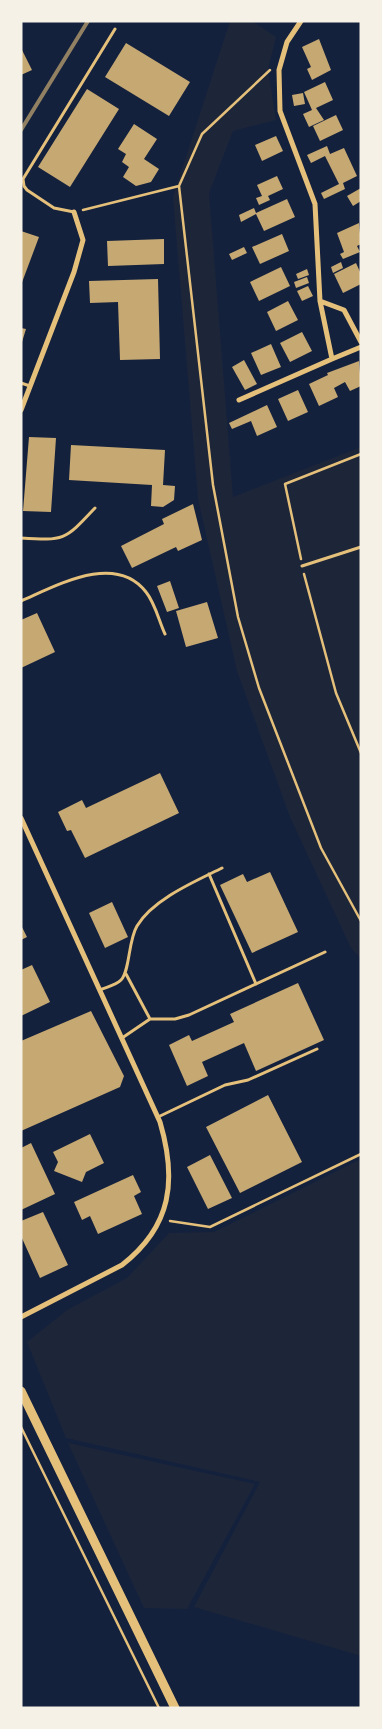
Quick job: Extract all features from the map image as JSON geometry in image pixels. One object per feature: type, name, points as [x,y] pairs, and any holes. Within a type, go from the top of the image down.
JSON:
[{"type":"main road","points":[[21,1391],[175,1708]]},
{"type":"street","points":[[300,21],[286,42],[279,70],[280,111],[315,204],[320,301],[332,359]]},
{"type":"street","points":[[21,410],[74,272],[83,240],[74,212]]},
{"type":"street","points":[[320,301],[344,310],[361,342]]},
{"type":"street","points":[[239,400],[361,347]]},
{"type":"street","points":[[21,818],[158,1117],[169,1159],[169,1176],[161,1219],[146,1242],[122,1265],[21,1317]]},
{"type":"lane","points":[[74,212],[54,208],[28,190],[23,184],[23,179],[115,29]]},
{"type":"lane","points":[[21,383],[30,386]]},
{"type":"lane","points":[[21,538],[55,540],[74,531],[95,508]]},
{"type":"lane","points":[[302,566],[361,547]]},
{"type":"lane","points":[[21,601],[75,577],[92,574],[111,574],[138,584],[147,593],[165,634]]},
{"type":"lane","points":[[100,990],[120,982],[126,974],[129,946],[137,926],[151,910],[184,887],[222,868]]},
{"type":"lane","points":[[209,874],[256,984]]},
{"type":"lane","points":[[122,1038],[150,1019],[174,1020],[189,1015],[325,952]]},
{"type":"lane","points":[[126,974],[150,1019]]},
{"type":"lane","points":[[158,1117],[225,1084],[248,1080],[317,1049]]},
{"type":"path","points":[[279,70],[270,70],[202,134],[179,186],[213,485],[238,616],[259,688],[321,848],[361,921]]},
{"type":"path","points":[[74,212],[179,186]]},
{"type":"path","points":[[361,454],[285,484],[302,566],[336,693],[361,753]]},
{"type":"path","points":[[161,1219],[210,1227],[361,1154]]},
{"type":"path","points":[[21,1427],[160,1708]]},
{"type":"shaded area","points":[[230,21],[252,21],[276,37],[268,69],[276,120],[233,131],[209,193],[233,497],[361,447],[361,959],[351,948],[290,817],[237,671],[198,499],[173,197]]},
{"type":"shaded area","points":[[361,1159],[361,1656],[194,1607],[260,1482],[66,1438],[27,1342],[67,1310],[127,1278],[169,1233],[214,1232]]},
{"type":"shaded area","points":[[68,1443],[255,1484],[187,1609],[144,1608]]},
{"type":"building","points":[[319,39],[331,70],[312,80],[307,69],[311,67],[302,47]]},
{"type":"building","points":[[126,43],[190,82],[169,116],[105,77]]},
{"type":"building","points":[[21,48],[32,70],[21,75]]},
{"type":"building","points":[[325,82],[333,100],[316,108],[324,120],[309,127],[303,114],[312,110],[304,92]]},
{"type":"building","points":[[87,89],[119,109],[70,187],[38,167]]},
{"type":"building","points":[[303,93],[305,104],[294,106],[292,95]]},
{"type":"building","points":[[336,115],[343,130],[320,141],[313,126]]},
{"type":"building","points":[[134,124],[157,139],[144,159],[159,169],[151,182],[136,186],[123,177],[129,167],[122,162],[126,154],[118,149]]},
{"type":"building","points":[[276,136],[283,151],[262,161],[255,145]]},
{"type":"building","points":[[327,146],[330,154],[344,148],[357,176],[343,183],[345,189],[324,199],[321,193],[339,184],[325,156],[311,163],[307,155]]},
{"type":"building","points":[[277,176],[283,189],[268,196],[270,200],[259,205],[256,198],[262,196],[257,185]]},
{"type":"building","points":[[361,188],[361,201],[353,206],[347,196]]},
{"type":"building","points":[[287,199],[295,217],[264,231],[256,214],[241,222],[239,215],[254,208],[256,213]]},
{"type":"building","points":[[359,223],[361,244],[357,246],[360,252],[343,259],[340,254],[344,252],[337,233]]},
{"type":"building","points":[[21,231],[39,237],[21,285]]},
{"type":"building","points":[[282,234],[289,251],[260,264],[252,247]]},
{"type":"building","points":[[164,239],[164,264],[108,266],[107,241]]},
{"type":"building","points":[[244,247],[247,253],[232,260],[229,254]]},
{"type":"building","points":[[341,262],[343,268],[333,273],[331,267]]},
{"type":"building","points":[[356,263],[361,274],[361,284],[343,293],[334,274]]},
{"type":"building","points":[[281,267],[290,286],[259,301],[250,282]]},
{"type":"building","points":[[307,269],[309,275],[298,279],[296,274]]},
{"type":"building","points":[[307,277],[309,283],[296,288],[294,282]]},
{"type":"building","points":[[158,279],[160,359],[120,360],[118,302],[90,303],[89,281]]},
{"type":"building","points":[[308,286],[313,296],[302,301],[297,291]]},
{"type":"building","points":[[288,301],[298,320],[276,331],[267,312]]},
{"type":"building","points":[[21,328],[26,329],[22,342],[21,342]]},
{"type":"building","points":[[302,332],[312,351],[290,362],[280,343]]},
{"type":"building","points":[[271,344],[281,367],[261,375],[251,353]]},
{"type":"building","points":[[244,360],[257,384],[245,390],[232,367]]},
{"type":"building","points":[[359,361],[361,386],[350,391],[345,382],[334,388],[338,397],[319,406],[309,384],[328,375],[327,373]]},
{"type":"building","points":[[298,390],[308,412],[288,421],[278,399]]},
{"type":"building","points":[[267,405],[277,427],[257,436],[251,421],[232,429],[229,423]]},
{"type":"building","points":[[29,437],[56,438],[51,512],[23,511]]},
{"type":"building","points":[[71,445],[165,450],[163,485],[175,486],[174,500],[163,507],[151,506],[152,485],[69,480]]},
{"type":"building","points":[[193,504],[202,540],[178,551],[176,547],[132,568],[121,546],[164,524],[162,519]]},
{"type":"building","points":[[170,581],[179,608],[167,612],[157,586]]},
{"type":"building","points":[[207,602],[218,638],[186,647],[176,611]]},
{"type":"building","points":[[37,613],[55,652],[21,668],[21,620]]},
{"type":"building","points":[[160,773],[179,813],[85,858],[71,830],[67,831],[58,812],[82,800],[86,808]]},
{"type":"building","points":[[270,872],[298,932],[252,953],[220,885],[243,874],[247,882]]},
{"type":"building","points":[[112,902],[128,937],[105,948],[89,913]]},
{"type":"building","points":[[21,925],[27,937],[21,940]]},
{"type":"building","points":[[32,965],[50,1002],[21,1016],[21,970]]},
{"type":"building","points":[[298,983],[324,1040],[256,1071],[244,1043],[202,1062],[208,1076],[187,1086],[169,1045],[189,1035],[192,1041],[234,1022],[230,1014]]},
{"type":"building","points":[[91,1011],[124,1076],[120,1087],[21,1131],[21,1041]]},
{"type":"building","points":[[268,1095],[302,1162],[240,1193],[206,1127]]},
{"type":"building","points":[[90,1134],[104,1163],[86,1172],[82,1182],[54,1171],[58,1162],[53,1152]]},
{"type":"building","points":[[31,1143],[55,1194],[21,1210],[21,1148]]},
{"type":"building","points":[[210,1155],[232,1198],[208,1209],[187,1167]]},
{"type":"building","points":[[133,1175],[141,1192],[134,1196],[142,1214],[98,1234],[90,1216],[82,1220],[74,1202]]},
{"type":"building","points":[[43,1212],[68,1265],[40,1278],[21,1236],[21,1221]]},
{"type":"railway","points":[[21,130],[88,21]]}]
